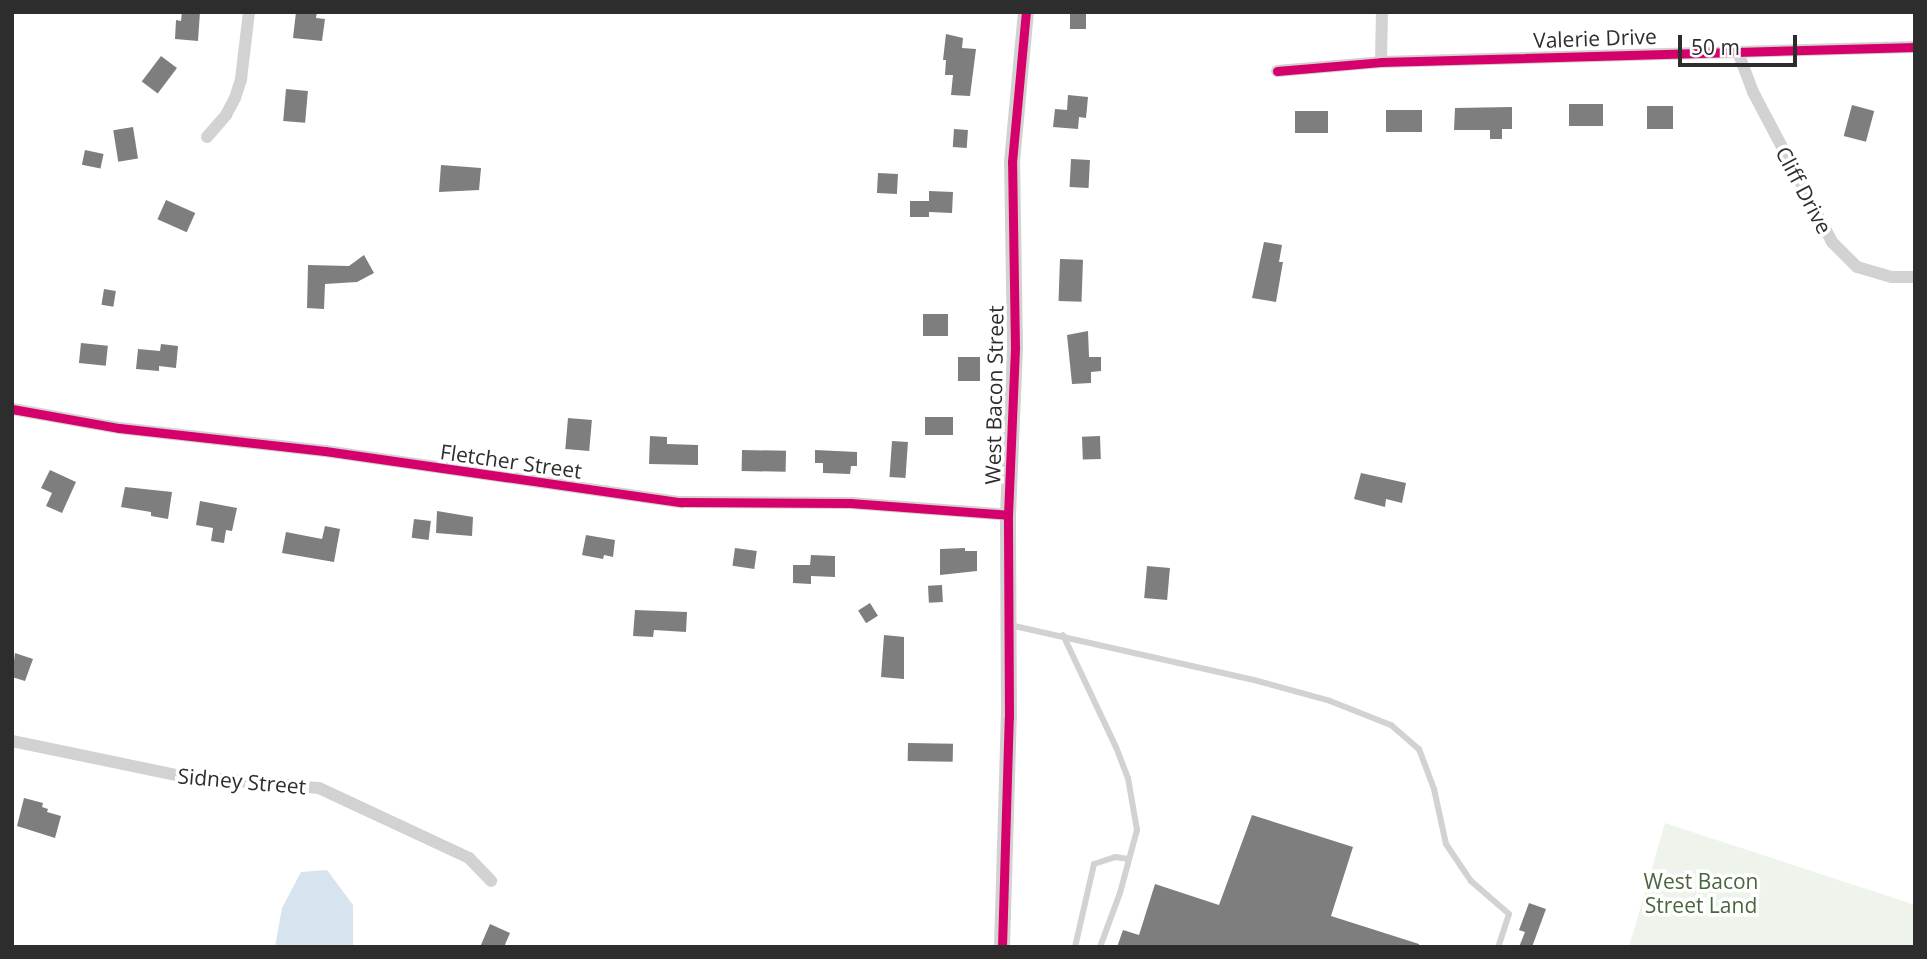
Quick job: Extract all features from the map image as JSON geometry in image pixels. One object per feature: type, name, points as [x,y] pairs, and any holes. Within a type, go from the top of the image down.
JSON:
[{"type":"street","points":[[207,137],[226,115],[235,98],[241,79],[249,12]]},
{"type":"street","name":"West Bacon Street","points":[[1002,947],[1010,625],[1008,515],[1015,348],[1012,162],[1026,12]]},
{"type":"street","points":[[1381,62],[1382,12]]},
{"type":"street","name":"Valerie Drive","points":[[1277,71],[1381,62],[1915,47]]},
{"type":"street","name":"Cliff Drive","points":[[1738,52],[1752,92],[1832,242],[1857,267],[1892,277],[1915,277]]},
{"type":"street","name":"Fletcher Street","points":[[12,409],[119,428],[324,451],[681,502],[850,503],[1008,515]]},
{"type":"street","name":"Sidney Street","points":[[12,741],[181,776],[319,788],[469,858],[491,881]]},
{"type":"lane","points":[[1010,625],[1254,680],[1330,701],[1391,725],[1419,749],[1434,789],[1446,844],[1471,881],[1509,914],[1498,947]]},
{"type":"lane","points":[[1063,635],[1128,778],[1137,830],[1121,893],[1100,947]]},
{"type":"lane","points":[[1075,947],[1094,864],[1115,857],[1129,859]]},
{"type":"green space","name":"West Bacon Street Land","points":[[1665,823],[1915,905],[1915,947],[1629,947]]},
{"type":"shaded area","points":[[327,870],[353,905],[353,947],[275,947],[282,908],[301,872]]},
{"type":"building","points":[[182,12],[200,12],[198,41],[175,39],[176,20],[181,21]]},
{"type":"building","points":[[296,12],[317,12],[316,18],[325,19],[322,41],[293,38]]},
{"type":"building","points":[[1070,12],[1086,12],[1086,29],[1070,29]]},
{"type":"building","points":[[946,34],[963,38],[962,48],[976,49],[970,96],[951,95],[953,75],[945,75],[946,60],[943,60]]},
{"type":"building","points":[[161,56],[177,68],[158,94],[142,82]]},
{"type":"building","points":[[286,89],[308,91],[305,123],[283,121]]},
{"type":"building","points":[[1068,95],[1088,97],[1086,118],[1079,117],[1078,129],[1053,127],[1055,109],[1067,110]]},
{"type":"building","points":[[1569,104],[1603,104],[1603,126],[1569,126]]},
{"type":"building","points":[[1852,105],[1874,111],[1866,142],[1844,136]]},
{"type":"building","points":[[1647,106],[1673,106],[1673,129],[1647,129]]},
{"type":"building","points":[[1512,107],[1512,129],[1502,129],[1502,139],[1490,139],[1490,130],[1454,130],[1455,108]]},
{"type":"building","points":[[1386,110],[1422,110],[1422,132],[1386,132]]},
{"type":"building","points":[[1295,111],[1328,111],[1328,133],[1295,133]]},
{"type":"building","points":[[133,127],[138,159],[118,162],[113,130]]},
{"type":"building","points":[[954,129],[968,130],[967,148],[953,147]]},
{"type":"building","points":[[85,150],[104,154],[100,169],[82,165]]},
{"type":"building","points":[[1071,159],[1090,160],[1089,188],[1070,187]]},
{"type":"building","points":[[441,165],[481,168],[479,190],[439,192]]},
{"type":"building","points":[[878,173],[898,174],[897,194],[877,193]]},
{"type":"building","points":[[929,191],[953,192],[952,213],[929,212],[929,217],[910,217],[910,201],[929,201]]},
{"type":"building","points":[[166,200],[195,213],[187,232],[157,219]]},
{"type":"building","points":[[1264,242],[1282,245],[1279,262],[1283,262],[1276,302],[1252,298]]},
{"type":"building","points":[[364,255],[374,273],[357,282],[325,284],[324,309],[307,308],[308,265],[349,266]]},
{"type":"building","points":[[1060,259],[1083,260],[1082,302],[1059,301]]},
{"type":"building","points":[[104,289],[116,291],[113,307],[101,305]]},
{"type":"building","points":[[923,314],[948,314],[948,336],[923,336]]},
{"type":"building","points":[[1088,331],[1089,357],[1101,357],[1101,371],[1091,372],[1091,383],[1072,384],[1067,335]]},
{"type":"building","points":[[81,343],[108,346],[106,366],[79,363]]},
{"type":"building","points":[[161,344],[178,346],[176,368],[159,366],[159,371],[136,369],[138,349],[160,351]]},
{"type":"building","points":[[958,357],[980,357],[980,381],[958,381]]},
{"type":"building","points":[[925,417],[953,417],[953,435],[925,435]]},
{"type":"building","points":[[568,418],[592,420],[589,451],[565,449]]},
{"type":"building","points":[[650,436],[667,437],[667,444],[698,445],[698,465],[649,464]]},
{"type":"building","points":[[1100,436],[1101,459],[1083,460],[1082,437]]},
{"type":"building","points":[[892,441],[908,442],[905,478],[889,477]]},
{"type":"building","points":[[742,450],[786,451],[786,472],[742,471]]},
{"type":"building","points":[[815,450],[857,452],[857,466],[851,466],[850,474],[823,473],[823,463],[815,463]]},
{"type":"building","points":[[50,470],[76,482],[62,513],[46,506],[52,493],[41,488]]},
{"type":"building","points":[[1361,473],[1406,483],[1402,503],[1386,499],[1385,507],[1354,499]]},
{"type":"building","points":[[125,487],[172,492],[168,519],[151,516],[151,512],[121,507]]},
{"type":"building","points":[[200,501],[237,508],[232,531],[226,530],[224,543],[211,541],[213,528],[196,525]]},
{"type":"building","points":[[437,511],[473,517],[472,536],[436,533]]},
{"type":"building","points":[[414,519],[431,521],[429,540],[412,538]]},
{"type":"building","points":[[325,526],[340,529],[334,562],[282,553],[286,532],[322,539]]},
{"type":"building","points":[[586,535],[615,540],[613,557],[604,555],[603,559],[582,555]]},
{"type":"building","points":[[735,548],[757,551],[754,569],[732,566]]},
{"type":"building","points":[[965,548],[965,551],[977,551],[977,571],[940,575],[940,549]]},
{"type":"building","points":[[811,555],[835,556],[835,577],[811,576],[811,584],[793,583],[793,565],[810,565]]},
{"type":"building","points":[[1147,566],[1170,568],[1167,600],[1144,598]]},
{"type":"building","points":[[942,585],[943,602],[929,603],[928,586]]},
{"type":"building","points":[[870,603],[878,616],[866,623],[858,610]]},
{"type":"building","points":[[635,610],[687,612],[686,632],[654,630],[653,637],[633,636]]},
{"type":"building","points":[[884,635],[904,637],[904,679],[881,677]]},
{"type":"building","points":[[15,653],[33,659],[25,681],[12,677]]},
{"type":"building","points":[[908,743],[953,744],[953,762],[908,761]]},
{"type":"building","points":[[24,798],[43,803],[42,807],[48,809],[47,812],[61,816],[55,838],[17,826]]},
{"type":"building","points":[[1252,815],[1353,847],[1331,916],[1419,944],[1419,947],[1117,947],[1123,930],[1139,935],[1155,884],[1219,905]]},
{"type":"building","points":[[1529,903],[1546,909],[1532,947],[1519,947],[1525,932],[1519,930]]},
{"type":"building","points":[[490,924],[510,933],[504,947],[480,947]]},
{"type":"cycle path","points":[[1002,947],[1009,717],[1008,515],[1015,348],[1012,162],[1026,12]]},
{"type":"cycle path","points":[[1277,71],[1381,62],[1915,47]]},
{"type":"cycle path","points":[[12,409],[119,428],[325,451],[681,502],[850,503],[1008,515]]}]
